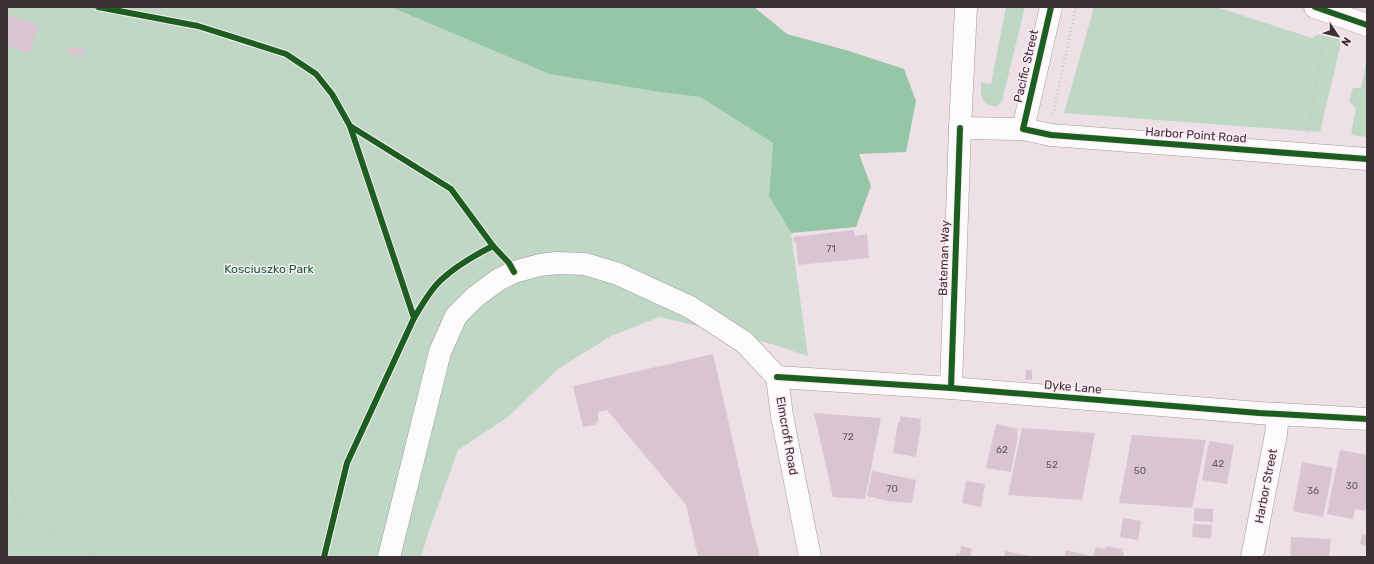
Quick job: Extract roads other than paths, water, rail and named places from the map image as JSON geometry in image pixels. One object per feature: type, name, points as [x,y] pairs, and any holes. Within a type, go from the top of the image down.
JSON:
[{"type":"street","name":"Bateman Way","points":[[951,388],[960,128],[966,7]]},
{"type":"street","name":"Pacific Street","points":[[1023,129],[1051,7]]},
{"type":"street","points":[[1322,9],[1367,25]]},
{"type":"street","name":"Harbor Point Road","points":[[960,128],[1023,129],[1051,135],[1367,159]]},
{"type":"street","points":[[389,557],[440,352],[456,316],[475,297],[498,280],[514,272],[540,265],[557,263],[585,264],[618,274],[690,308],[744,342],[777,377]]},
{"type":"street","name":"Dyke Lane","points":[[777,377],[951,388],[1278,414],[1367,419]]},
{"type":"street","name":"Elmcroft Road","points":[[777,377],[782,416],[810,557]]},
{"type":"street","name":"Harbor Street","points":[[1252,557],[1276,434],[1278,414]]},
{"type":"park label","name":"Kosciuszko Park","points":[[269,269]]}]
